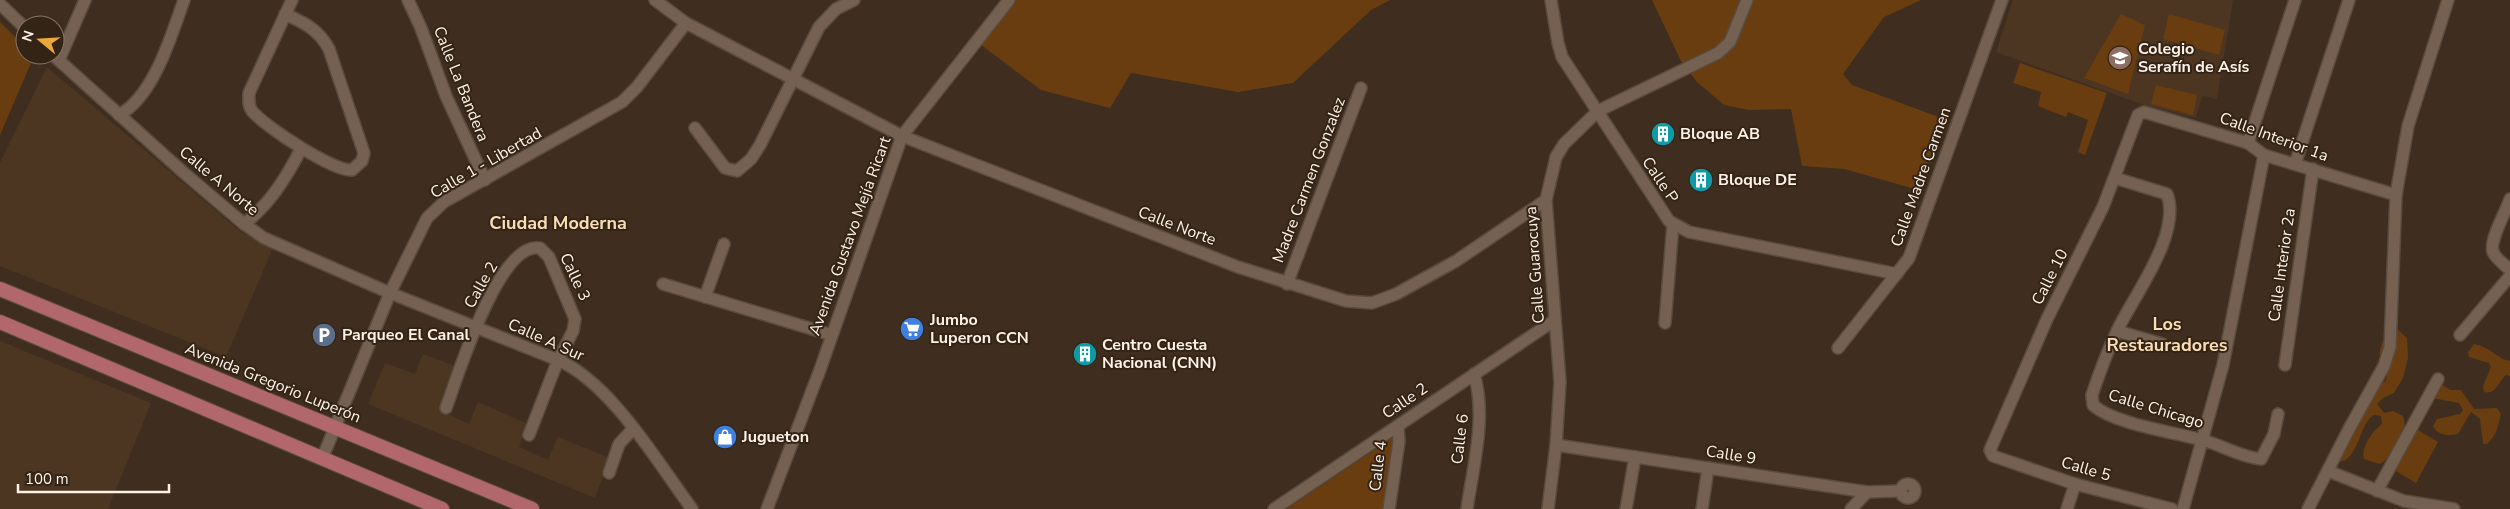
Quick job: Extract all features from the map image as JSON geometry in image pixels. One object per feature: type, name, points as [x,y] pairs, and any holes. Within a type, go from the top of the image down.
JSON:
[{"type":"main road","name":"Avenida Gregorio Luperón","points":[[0,289],[532,509]]},
{"type":"main road","points":[[0,322],[191,401],[322,459],[442,509]]},
{"type":"street","points":[[65,40],[85,0]]},
{"type":"street","points":[[118,115],[135,104],[154,74],[184,0]]},
{"type":"street","points":[[286,14],[313,28],[322,36],[329,49],[364,153],[362,161],[352,170],[338,168],[301,149],[256,115],[248,102],[249,93],[292,0]]},
{"type":"street","name":"Calle La Bandera","points":[[408,0],[421,28],[446,96],[485,180]]},
{"type":"street","name":"Calle Norte","points":[[655,0],[686,23],[902,136],[1002,177],[1287,284],[1346,301],[1372,303],[1385,299],[1456,261],[1546,200]]},
{"type":"street","points":[[695,128],[725,168],[737,171],[751,159],[760,145],[819,27],[836,9],[854,0]]},
{"type":"street","name":"Avenida Gustavo Mejía Ricart","points":[[767,509],[832,334],[902,136],[1009,0]]},
{"type":"street","name":"Calle P","points":[[1551,0],[1562,57],[1642,182],[1673,224],[1689,232],[1898,274]]},
{"type":"street","name":"Calle Guarocuya","points":[[1548,509],[1556,445],[1560,382],[1546,200],[1556,157],[1564,144],[1598,111],[1718,53],[1730,42],[1747,0]]},
{"type":"street","name":"Calle Madre Carmen","points":[[1838,348],[1909,258],[2002,0]]},
{"type":"street","points":[[2248,144],[2295,0]]},
{"type":"street","points":[[2295,164],[2349,0]]},
{"type":"street","points":[[2308,509],[2348,428],[2384,366],[2390,347],[2396,195],[2408,126],[2448,0]]},
{"type":"street","points":[[0,4],[15,18]]},
{"type":"street","name":"Calle 1 - Libertad","points":[[322,459],[390,293],[427,218],[444,202],[622,102],[637,87],[686,23]]},
{"type":"street","name":"Calle A Norte","points":[[64,65],[118,115],[244,224],[286,249],[390,293]]},
{"type":"street","name":"Madre Carmen Gonzalez","points":[[1287,284],[1361,88]]},
{"type":"street","name":"Calle Interior 1a","points":[[2140,113],[2248,144],[2264,155],[2396,195]]},
{"type":"street","name":"Calle 10","points":[[1993,456],[1990,450],[2023,369],[2115,178],[2140,113]]},
{"type":"street","points":[[244,224],[278,190],[301,149]]},
{"type":"street","points":[[2183,509],[2223,365],[2264,155]]},
{"type":"street","name":"Calle Interior 2a","points":[[2285,364],[2313,170]]},
{"type":"street","name":"Calle Chicago","points":[[2115,178],[2167,194],[2169,201],[2165,242],[2117,330],[2092,395],[2093,405],[2100,412],[2203,440],[2242,455],[2261,459],[2274,434],[2278,414]]},
{"type":"street","points":[[2510,199],[2502,221],[2492,239],[2494,254],[2510,270]]},
{"type":"street","points":[[1665,323],[1673,224]]},
{"type":"street","points":[[705,296],[724,244]]},
{"type":"street","name":"Calle 2","points":[[446,408],[476,327],[503,274],[527,250],[538,248]]},
{"type":"street","name":"Calle 3","points":[[529,435],[558,360],[573,331],[575,319],[549,257],[538,248]]},
{"type":"street","points":[[2460,335],[2510,276]]},
{"type":"street","points":[[663,284],[832,334]]},
{"type":"street","name":"Calle A Sur","points":[[390,293],[575,368],[592,381],[632,428],[692,509]]},
{"type":"street","name":"Calle 2","points":[[1274,509],[1555,320]]},
{"type":"street","points":[[2117,330],[2162,344]]},
{"type":"street","name":"Calle 6","points":[[1467,509],[1480,414],[1478,387],[1474,374]]},
{"type":"street","points":[[2378,490],[2438,379]]},
{"type":"street","name":"Calle 4","points":[[1389,509],[1399,442],[1398,426]]},
{"type":"street","points":[[608,473],[619,444],[632,428]]},
{"type":"street","name":"Calle 9","points":[[1556,445],[1867,492],[1901,491]]},
{"type":"street","name":"Calle 5","points":[[1993,456],[2075,484],[2172,509]]},
{"type":"street","points":[[1626,509],[1635,457]]},
{"type":"street","points":[[1702,509],[1708,468]]},
{"type":"street","points":[[2328,471],[2404,501],[2454,509]]},
{"type":"street","points":[[2067,509],[2075,484]]},
{"type":"street","points":[[1851,509],[1867,492]]},
{"type":"shaded area","points":[[1011,0],[1390,0],[1371,10],[1293,83],[1238,92],[1131,73],[1110,108],[1041,90],[980,44]]},
{"type":"shaded area","points":[[1652,0],[1921,0],[1884,17],[1843,74],[1852,85],[1944,119],[1918,190],[1845,169],[1802,166],[1791,109],[1749,110],[1724,105],[1697,82],[1681,61]]},
{"type":"shaded area","name":"Colegio Serafín de Asís","points":[[2013,0],[2233,0],[2217,99],[2202,96],[2196,118],[2141,104],[1996,52]]},
{"type":"shaded area","points":[[2121,14],[2145,25],[2128,94],[2084,78]]},
{"type":"shaded area","points":[[2169,14],[2225,30],[2219,55],[2163,39]]},
{"type":"shaded area","points":[[0,22],[15,37],[15,65],[30,65],[0,135]]},
{"type":"shaded area","points":[[2020,63],[2107,93],[2085,155],[2078,152],[2088,120],[2068,112],[2066,117],[2038,106],[2041,92],[2013,83]]},
{"type":"shaded area","points":[[47,67],[241,232],[273,248],[226,357],[0,266],[0,163]]},
{"type":"shaded area","points":[[2156,85],[2197,95],[2193,115],[2151,104]]},
{"type":"shaded area","points":[[2398,330],[2407,338],[2408,358],[2403,378],[2394,393],[2383,398],[2377,404],[2384,413],[2393,411],[2403,416],[2404,429],[2399,443],[2391,455],[2380,464],[2364,459],[2366,444],[2382,424],[2381,416],[2374,415],[2365,425],[2351,455],[2346,460],[2339,462],[2336,459],[2371,387],[2386,381],[2386,371],[2380,356],[2381,348],[2385,336]]},
{"type":"shaded area","points":[[0,341],[151,403],[108,509],[0,509]]},
{"type":"shaded area","points":[[2474,344],[2510,361],[2510,376],[2506,375],[2491,392],[2484,392],[2483,386],[2491,367],[2489,363],[2469,357],[2468,352]]},
{"type":"shaded area","points":[[423,354],[455,366],[441,411],[469,424],[478,402],[528,424],[519,447],[548,460],[558,437],[610,458],[595,498],[368,404],[385,363],[415,374]]},
{"type":"shaded area","points":[[2434,379],[2450,390],[2461,390],[2474,409],[2497,408],[2501,414],[2498,426],[2495,434],[2487,444],[2483,444],[2480,419],[2471,412],[2458,434],[2444,434],[2435,429],[2433,426],[2437,419],[2460,414],[2463,410],[2459,403],[2432,398],[2427,388],[2430,380]]},
{"type":"shaded area","points":[[2416,429],[2438,442],[2416,483],[2394,470]]},
{"type":"shaded area","points":[[1394,437],[1384,509],[1287,509]]},
{"type":"place","name":"Colegio Serafín de Asís","points":[[2120,58]]},
{"type":"place","name":"Bloque AB","points":[[1663,134]]},
{"type":"place","name":"Bloque DE","points":[[1701,180]]},
{"type":"place","name":"Jumbo Luperon CCN","points":[[912,329]]},
{"type":"place","name":"Parqueo El Canal","points":[[324,335]]},
{"type":"place","name":"Centro Cuesta Nacional (CNN)","points":[[1085,354]]},
{"type":"place","name":"Jugueton","points":[[725,437]]},
{"type":"district","name":"Ciudad Moderna","points":[[558,223]]},
{"type":"district","name":"Los Restauradores","points":[[2167,334]]}]
